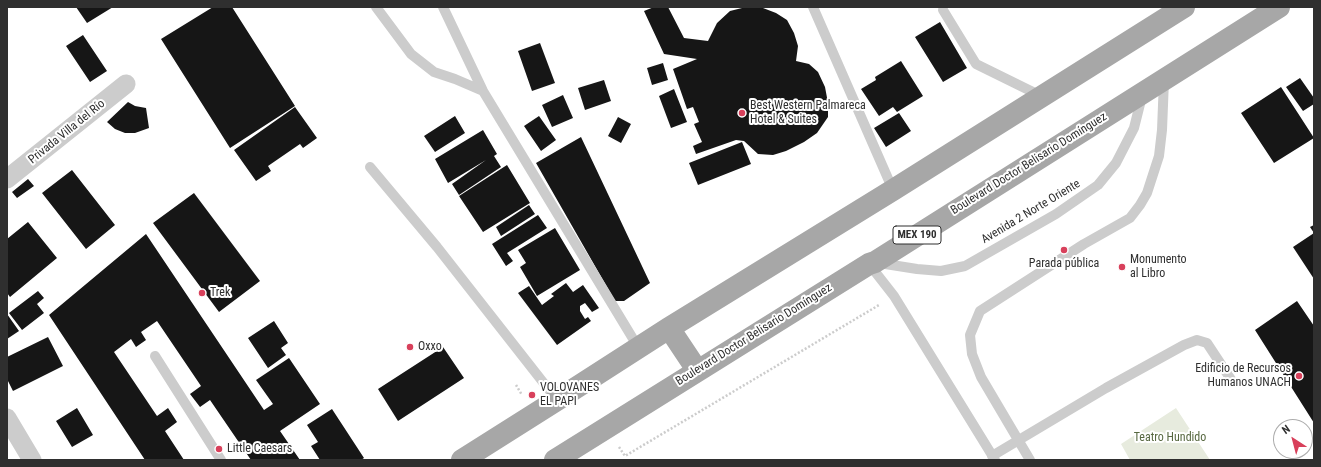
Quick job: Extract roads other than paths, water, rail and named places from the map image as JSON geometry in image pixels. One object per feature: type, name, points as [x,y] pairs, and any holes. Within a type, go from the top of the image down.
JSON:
[{"type":"main road","points":[[462,460],[638,347],[893,190],[1184,7]]},
{"type":"main road","name":"Boulevard Doctor Belisario Domínguez","points":[[554,460],[697,370],[872,263],[1279,7]]},
{"type":"main road","points":[[669,328],[697,370]]},
{"type":"street","name":"Privada Villa del Río","points":[[7,179],[126,84]]},
{"type":"street","points":[[7,418],[32,460]]},
{"type":"lane","points":[[376,7],[411,54],[434,72],[455,78],[483,91]]},
{"type":"lane","points":[[443,7],[483,91],[638,347]]},
{"type":"lane","points":[[813,7],[893,190]]},
{"type":"lane","points":[[943,10],[976,64],[1041,96]]},
{"type":"lane","points":[[1030,460],[981,377],[972,354],[970,335],[980,311],[1084,244],[1130,218],[1140,205],[1147,193],[1159,156],[1162,130],[1164,79]]},
{"type":"lane","name":"Avenida 2 Norte Oriente","points":[[872,263],[941,271],[965,266],[1056,214],[1098,186],[1116,163],[1134,128],[1143,92]]},
{"type":"lane","points":[[370,167],[437,247],[557,400]]},
{"type":"lane","points":[[872,263],[894,296],[993,458],[1018,440],[1112,384],[1184,345],[1197,340],[1207,343],[1232,382]]},
{"type":"lane","points":[[155,356],[221,460]]},
{"type":"place","name":"Best Western Palmareca Hotel & Suites","points":[[742,113]]},
{"type":"place","name":"Parada pública","points":[[1064,250]]},
{"type":"place","name":"Monumento al Libro","points":[[1122,267]]},
{"type":"place","name":"Trek","points":[[202,293]]},
{"type":"place","name":"Oxxo","points":[[410,347]]},
{"type":"place","name":"Edificio de Recursos Humanos UNACH","points":[[1299,376]]},
{"type":"place","name":"VOLOVANES EL PAPI","points":[[532,395]]},
{"type":"place","name":"Little Caesars","points":[[219,449]]},
{"type":"park label","name":"Teatro Hundido","points":[[1170,438]]}]
